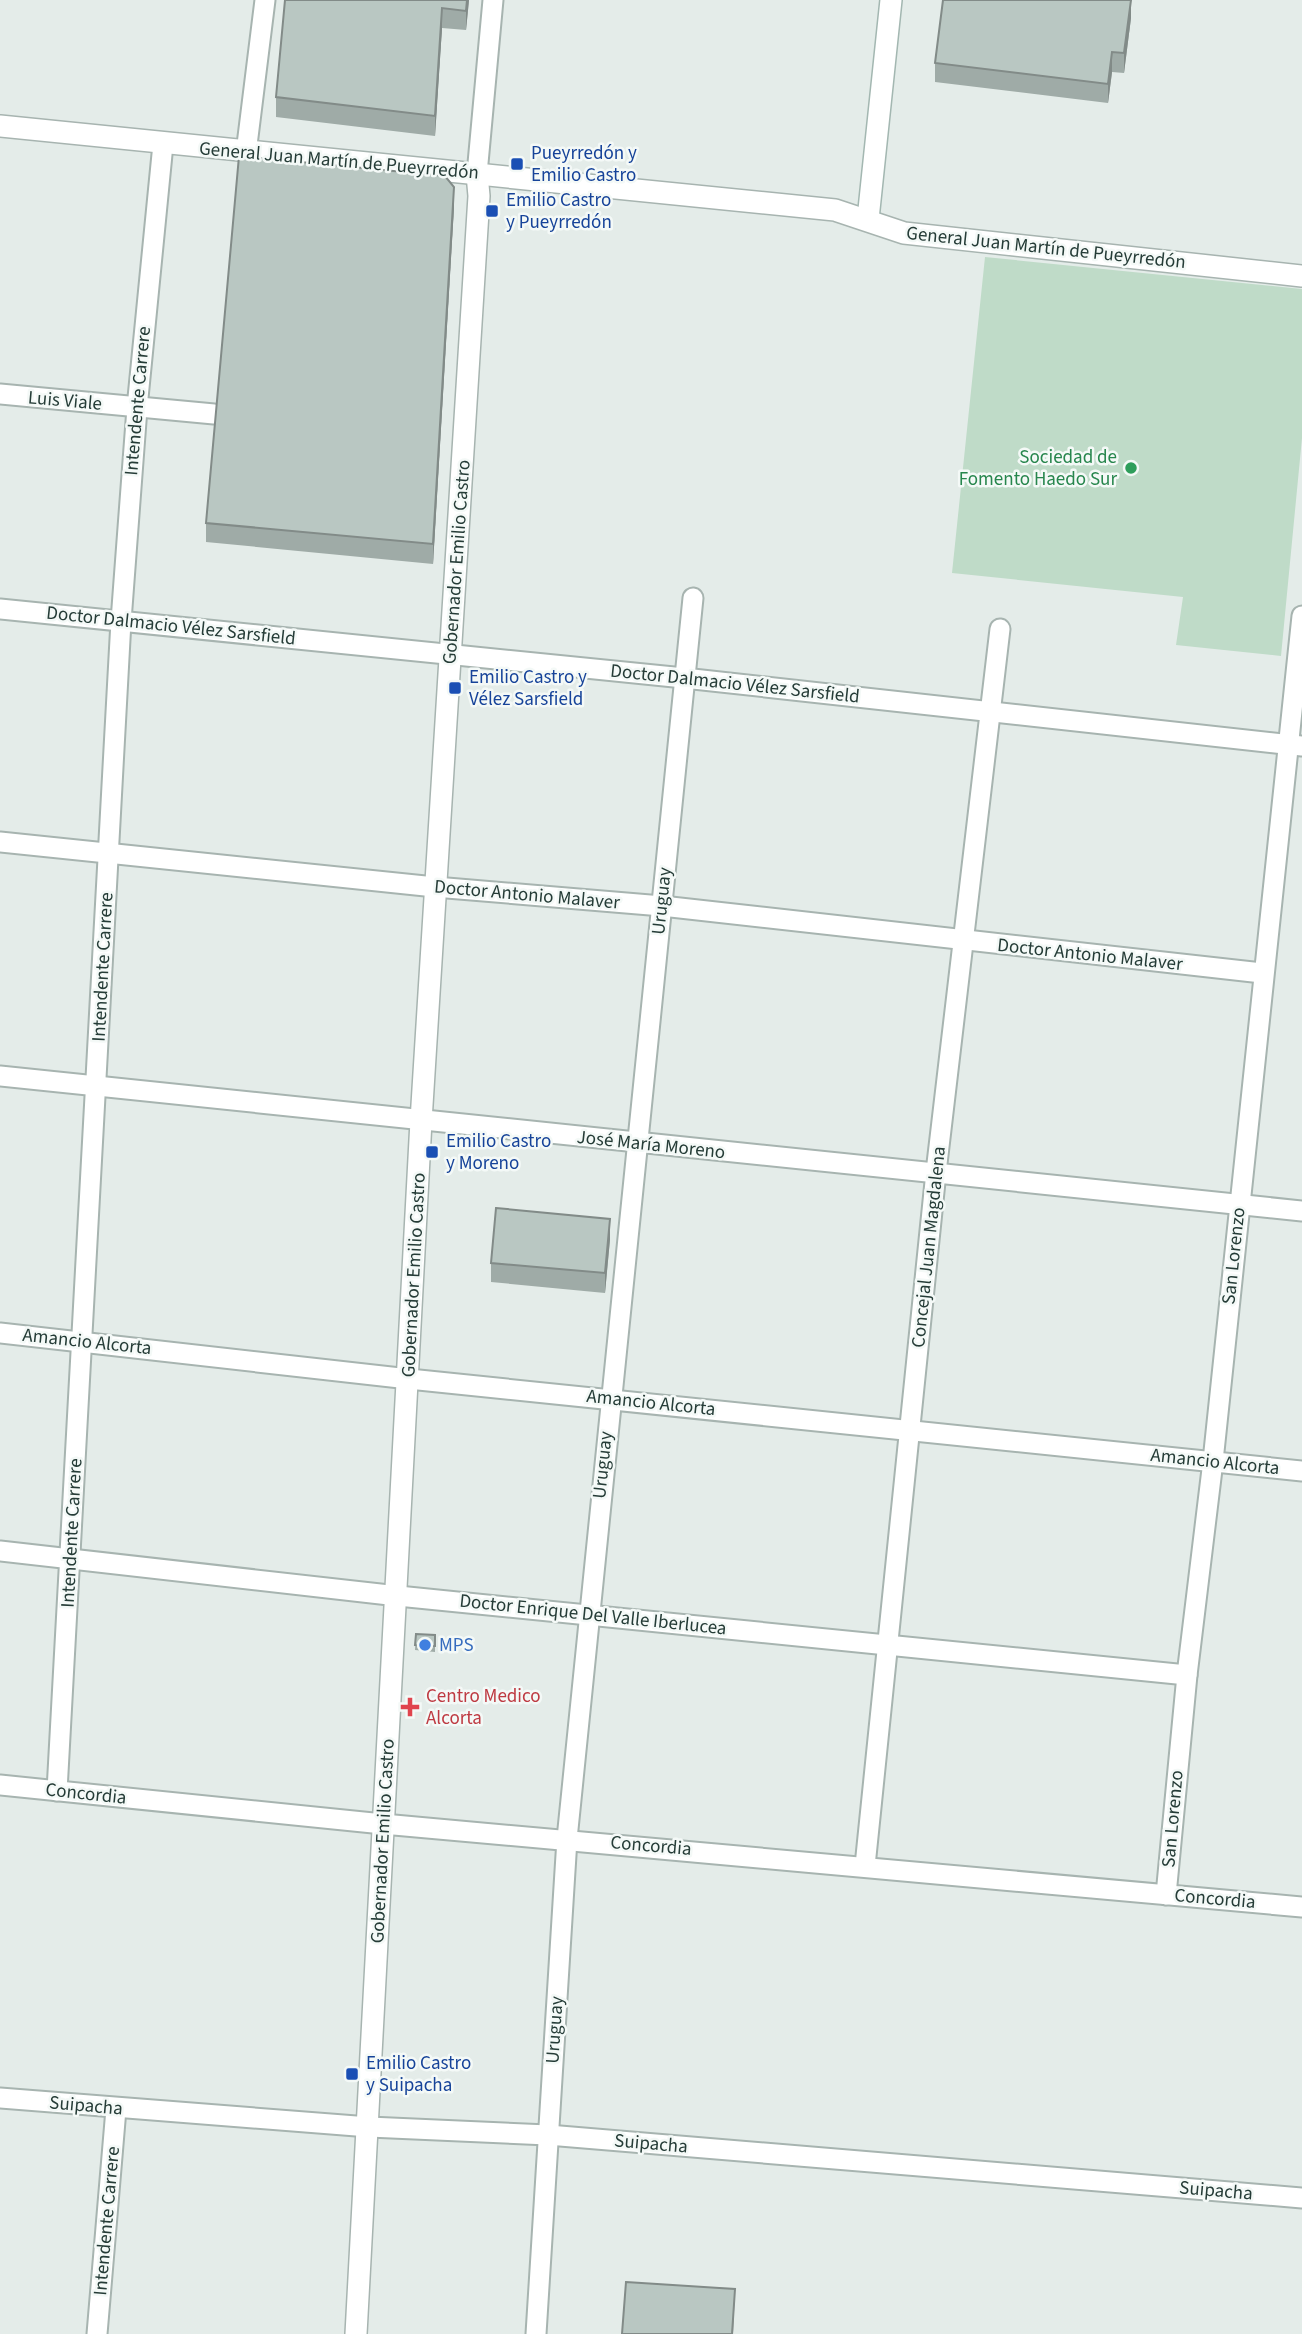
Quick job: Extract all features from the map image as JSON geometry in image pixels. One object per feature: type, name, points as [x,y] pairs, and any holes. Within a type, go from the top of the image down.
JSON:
[{"type":"street","points":[[246,153],[265,0]]},
{"type":"street","points":[[477,174],[493,0]]},
{"type":"street","points":[[869,219],[891,0]]},
{"type":"street","name":"General Juan Martín de Pueyrredón","points":[[0,125],[246,153],[835,210],[869,219],[904,233],[1302,272]]},
{"type":"street","name":"Intendente Carrere","points":[[57,1791],[121,621],[137,408],[163,144]]},
{"type":"street","name":"Gobernador Emilio Castro","points":[[356,2334],[398,1596],[421,1121],[479,196],[477,174]]},
{"type":"street","name":"Luis Viale","points":[[0,394],[214,414]]},
{"type":"street","name":"Uruguay","points":[[536,2334],[567,1839],[692,598]]},
{"type":"street","name":"Doctor Dalmacio Vélez Sarsfield","points":[[0,609],[684,678],[1296,745]]},
{"type":"street","name":"San Lorenzo","points":[[1166,1895],[1262,973],[1296,745],[1302,616]]},
{"type":"street","name":"Concejal Juan Magdalena","points":[[865,1866],[936,1172],[1000,629]]},
{"type":"street","name":"Doctor Antonio Malaver","points":[[0,842],[435,887],[662,906],[1262,973]]},
{"type":"street","name":"José María Moreno","points":[[0,1076],[1302,1211]]},
{"type":"street","name":"Amancio Alcorta","points":[[0,1333],[409,1379],[1302,1471]]},
{"type":"street","name":"Doctor Enrique Del Valle Iberlucea","points":[[0,1551],[398,1596],[1187,1675]]},
{"type":"street","name":"Concordia","points":[[0,1785],[383,1824],[1302,1907]]},
{"type":"street","name":"Suipacha","points":[[0,2098],[369,2127],[548,2136],[1302,2198]]},
{"type":"street","name":"Intendente Carrere","points":[[97,2334],[116,2109]]},
{"type":"green space","name":"Sociedad de Fomento Haedo Sur","points":[[985,257],[1302,289],[1302,438],[1281,656],[1176,645],[1183,597],[952,573]]},
{"type":"building","points":[[285,0],[467,0],[466,11],[442,8],[435,116],[276,97]]},
{"type":"building","points":[[943,0],[1131,0],[1124,53],[1112,52],[1108,84],[935,63]]},
{"type":"building","points":[[239,156],[445,176],[454,187],[433,544],[206,523]]},
{"type":"building","points":[[496,1208],[610,1219],[605,1273],[491,1263]]},
{"type":"building","points":[[416,1634],[435,1635],[435,1646],[415,1645]]},
{"type":"building","points":[[626,2282],[735,2289],[732,2334],[622,2334]]},
{"type":"place","name":"Pueyrredón y Emilio Castro","points":[[517,164]]},
{"type":"place","name":"Emilio Castro y Pueyrredón","points":[[492,211]]},
{"type":"place","name":"Sociedad de Fomento Haedo Sur","points":[[1131,468]]},
{"type":"place","name":"Emilio Castro y Vélez Sarsfield","points":[[455,688]]},
{"type":"place","name":"Emilio Castro y Moreno","points":[[432,1152]]},
{"type":"place","name":"MPS","points":[[425,1645]]},
{"type":"place","name":"Centro Medico Alcorta","points":[[410,1707]]},
{"type":"place","name":"Emilio Castro y Suipacha","points":[[352,2074]]}]
